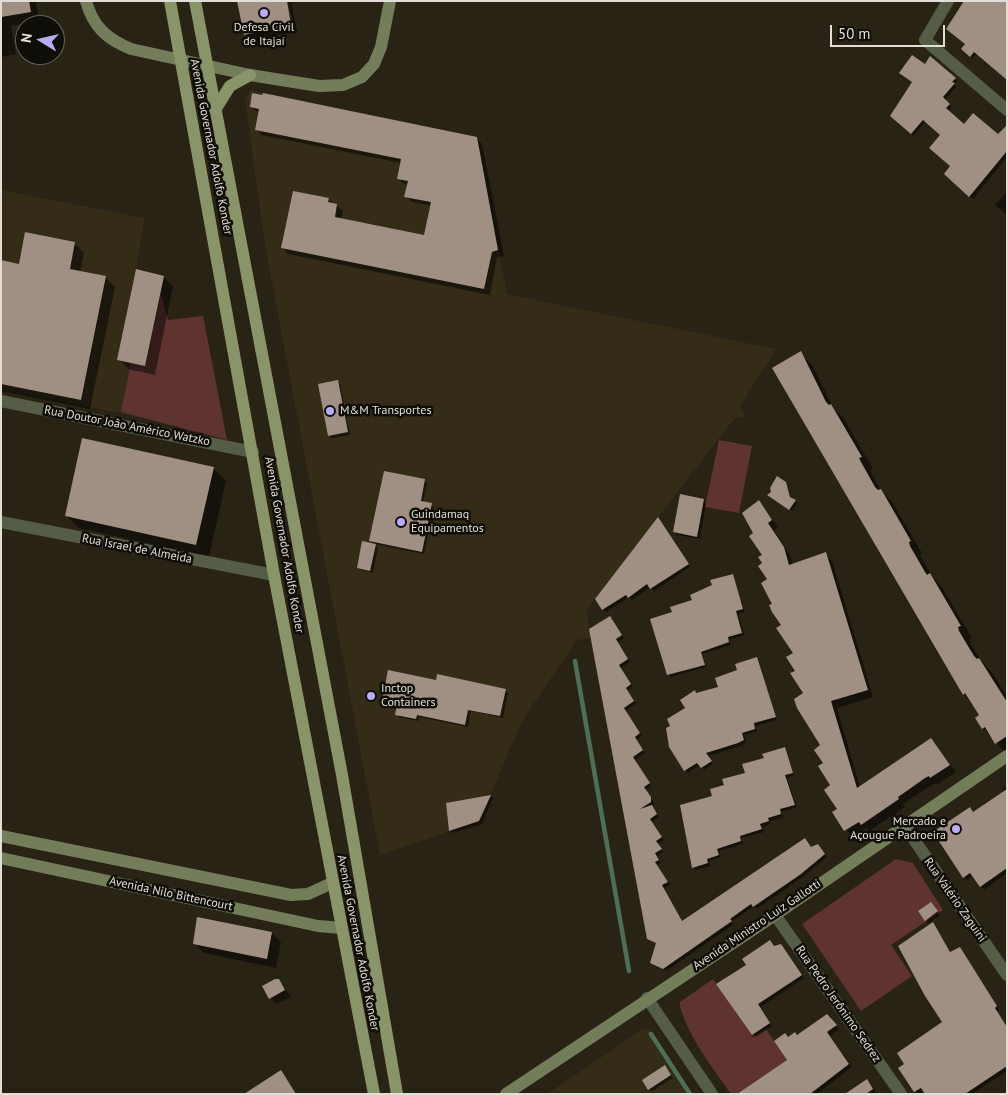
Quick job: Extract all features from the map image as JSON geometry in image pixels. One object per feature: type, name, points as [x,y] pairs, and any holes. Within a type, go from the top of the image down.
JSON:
[{"type":"main road","name":"Avenida Governador Adolfo Konder","points":[[170,1],[274,575],[374,1094]]},
{"type":"main road","name":"Avenida Governador Adolfo Konder","points":[[195,1],[342,775],[397,1094]]},
{"type":"main road","points":[[216,110],[225,90],[238,80],[250,75]]},
{"type":"street","points":[[86,1],[90,16],[100,31],[113,41],[131,49],[250,75],[319,86],[333,86],[353,82],[368,71],[378,56],[390,1]]},
{"type":"street","points":[[948,1],[925,40],[1007,110]]},
{"type":"street","name":"Rua Doutor João Américo Watzko","points":[[1,401],[253,452]]},
{"type":"street","name":"Rua Israel de Almeida","points":[[1,522],[274,575]]},
{"type":"street","name":"Avenida Ministro Luiz Gallotti","points":[[506,1094],[1007,756]]},
{"type":"street","name":"Rua Valério Zaguini","points":[[904,825],[1007,975]]},
{"type":"street","name":"Avenida Nilo Bittencourt","points":[[1,836],[291,896],[308,894],[332,883]]},
{"type":"street","name":"Avenida Nilo Bittencourt","points":[[1,858],[318,926],[341,928]]},
{"type":"street","name":"Rua Pedro Jerônimo Sedrez","points":[[775,914],[901,1094]]},
{"type":"street","points":[[647,998],[712,1094]]},
{"type":"shaded area","points":[[251,90],[477,137],[507,294],[776,349],[741,405],[745,417],[735,418],[586,610],[591,638],[577,640],[522,721],[479,821],[380,855],[265,245],[245,100]]},
{"type":"shaded area","points":[[1,190],[145,218],[136,269],[164,276],[161,294],[168,320],[189,428],[1,388],[1,384],[81,400],[106,277],[70,269],[75,242],[26,232],[19,264],[1,260]]},
{"type":"shaded area","points":[[161,294],[168,320],[203,316],[227,440],[121,412],[131,363],[145,366]]},
{"type":"shaded area","points":[[719,440],[752,446],[739,513],[705,507]]},
{"type":"shaded area","points":[[896,859],[913,863],[943,910],[891,945],[912,976],[861,1011],[802,924]]},
{"type":"shaded area","points":[[713,979],[753,1037],[766,1029],[787,1060],[737,1094],[731,1094],[702,1052],[684,1019],[680,1007],[680,1002]]},
{"type":"shaded area","points":[[644,1028],[649,1029],[692,1094],[547,1094]]},
{"type":"building","points":[[1,1],[29,1],[31,12],[1,17]]},
{"type":"building","name":"Defesa Civil de Itajaí","points":[[237,1],[287,1],[291,25],[244,35]]},
{"type":"building","points":[[964,1],[1007,1],[1007,80],[974,52],[970,57],[961,49],[965,44],[946,29]]},
{"type":"building","points":[[912,55],[925,64],[930,56],[956,78],[952,82],[955,83],[943,97],[950,104],[946,108],[964,124],[973,113],[998,134],[1007,125],[1007,151],[969,197],[944,174],[950,166],[929,148],[940,135],[923,120],[911,134],[890,116],[912,82],[899,73]]},
{"type":"building","points":[[252,93],[262,95],[263,93],[477,137],[498,250],[492,252],[484,289],[281,248],[293,191],[329,198],[328,202],[337,204],[335,217],[424,235],[431,202],[404,197],[408,181],[397,179],[401,159],[255,130],[259,109],[250,107]]},
{"type":"building","points":[[25,232],[75,242],[70,269],[106,276],[81,400],[1,384],[1,260],[19,264]]},
{"type":"building","points":[[136,269],[164,276],[145,366],[117,360]]},
{"type":"building","points":[[801,351],[826,402],[829,405],[831,404],[862,457],[859,458],[875,487],[878,490],[881,489],[911,541],[909,542],[910,546],[925,572],[927,575],[930,573],[961,626],[958,627],[959,631],[974,656],[977,659],[979,658],[1007,702],[1007,736],[995,744],[985,727],[982,729],[975,718],[979,715],[965,693],[963,695],[772,368]]},
{"type":"building","name":"M&M Transportes","points":[[338,380],[348,432],[328,436],[318,384]]},
{"type":"building","points":[[82,438],[214,467],[196,545],[65,516]]},
{"type":"building","name":"Guindamaq Equipamentos","points":[[384,471],[425,479],[421,501],[432,503],[422,552],[369,541]]},
{"type":"building","points":[[777,476],[786,482],[790,497],[796,500],[789,510],[767,495],[771,492],[770,488]]},
{"type":"building","points":[[680,494],[704,499],[697,537],[673,532]]},
{"type":"building","points":[[759,500],[772,520],[768,523],[784,547],[789,565],[826,552],[868,690],[831,701],[857,788],[931,738],[950,765],[930,778],[929,776],[925,778],[898,797],[899,799],[861,825],[859,822],[844,831],[832,812],[837,809],[824,790],[830,785],[818,766],[823,763],[814,750],[820,745],[797,708],[794,699],[803,693],[790,673],[795,671],[786,657],[793,653],[776,628],[781,625],[772,612],[769,605],[772,604],[761,583],[767,579],[758,566],[762,563],[758,557],[762,555],[749,536],[753,533],[742,513]]},
{"type":"building","points":[[658,517],[689,564],[650,589],[647,584],[628,598],[626,595],[602,610],[595,599]]},
{"type":"building","points":[[362,541],[376,544],[370,571],[357,568]]},
{"type":"building","points":[[733,574],[743,609],[736,611],[742,633],[728,637],[729,642],[701,652],[705,665],[667,675],[650,619],[672,612],[670,607],[692,600],[690,595],[712,585],[710,580]]},
{"type":"building","points":[[610,616],[622,635],[616,639],[628,659],[619,665],[631,684],[626,688],[634,701],[624,708],[640,733],[635,737],[643,750],[633,757],[650,783],[644,787],[651,797],[651,802],[640,809],[652,805],[657,814],[650,819],[662,837],[656,841],[662,849],[655,853],[659,860],[655,862],[668,882],[662,885],[682,921],[805,838],[811,847],[818,844],[825,854],[801,874],[753,907],[751,904],[730,919],[732,921],[663,969],[650,963],[656,943],[647,939],[589,629]]},
{"type":"building","points":[[757,657],[776,717],[754,723],[755,729],[742,733],[744,740],[706,753],[712,761],[701,768],[697,763],[684,771],[669,747],[666,728],[670,726],[667,719],[685,708],[680,700],[695,690],[696,693],[718,687],[715,678],[737,670],[735,664]]},
{"type":"building","points":[[388,670],[436,680],[437,674],[506,689],[500,716],[468,710],[465,725],[417,715],[416,719],[395,715],[397,704],[382,701]]},
{"type":"building","points":[[785,747],[793,773],[785,775],[795,805],[780,809],[781,814],[768,818],[769,821],[760,824],[762,829],[740,836],[741,841],[717,849],[719,855],[707,859],[708,863],[692,868],[680,805],[712,796],[710,789],[724,785],[722,779],[745,773],[742,764],[764,758],[762,754]]},
{"type":"building","points":[[1007,789],[1007,868],[980,887],[970,873],[963,878],[933,832],[970,807],[973,812]]},
{"type":"building","points":[[491,795],[479,821],[449,831],[446,803]]},
{"type":"building","points":[[931,902],[938,911],[925,921],[918,911]]},
{"type":"building","points":[[197,917],[272,932],[267,959],[193,944]]},
{"type":"building","points":[[933,922],[950,952],[960,947],[997,1006],[995,1008],[1007,1027],[1007,1066],[965,1094],[925,1094],[921,1088],[914,1092],[898,1068],[904,1064],[897,1053],[942,1022],[925,996],[898,946]]},
{"type":"building","points":[[770,940],[774,946],[781,944],[802,975],[758,1004],[770,1023],[752,1035],[716,984],[746,965],[742,959]]},
{"type":"building","points":[[275,979],[279,979],[285,990],[269,999],[262,986]]},
{"type":"building","points":[[827,1014],[837,1025],[827,1032],[849,1064],[810,1094],[737,1094],[787,1060],[774,1041],[785,1033],[788,1037],[795,1032],[797,1035]]},
{"type":"building","points":[[665,1065],[671,1075],[648,1090],[642,1080]]},
{"type":"building","points":[[281,1070],[296,1094],[244,1094]]},
{"type":"building","points":[[867,1079],[873,1089],[866,1094],[845,1094]]},
{"type":"waterway","points":[[575,661],[629,971]]},
{"type":"waterway","points":[[651,1034],[690,1094]]},
{"type":"place","name":"Defesa Civil de Itajaí","points":[[264,13]]},
{"type":"place","name":"M&M Transportes","points":[[330,411]]},
{"type":"place","name":"Guindamaq Equipamentos","points":[[401,522]]},
{"type":"place","name":"Inctop Containers","points":[[371,696]]},
{"type":"place","name":"Mercado e Açougue Padroeira","points":[[956,829]]}]
